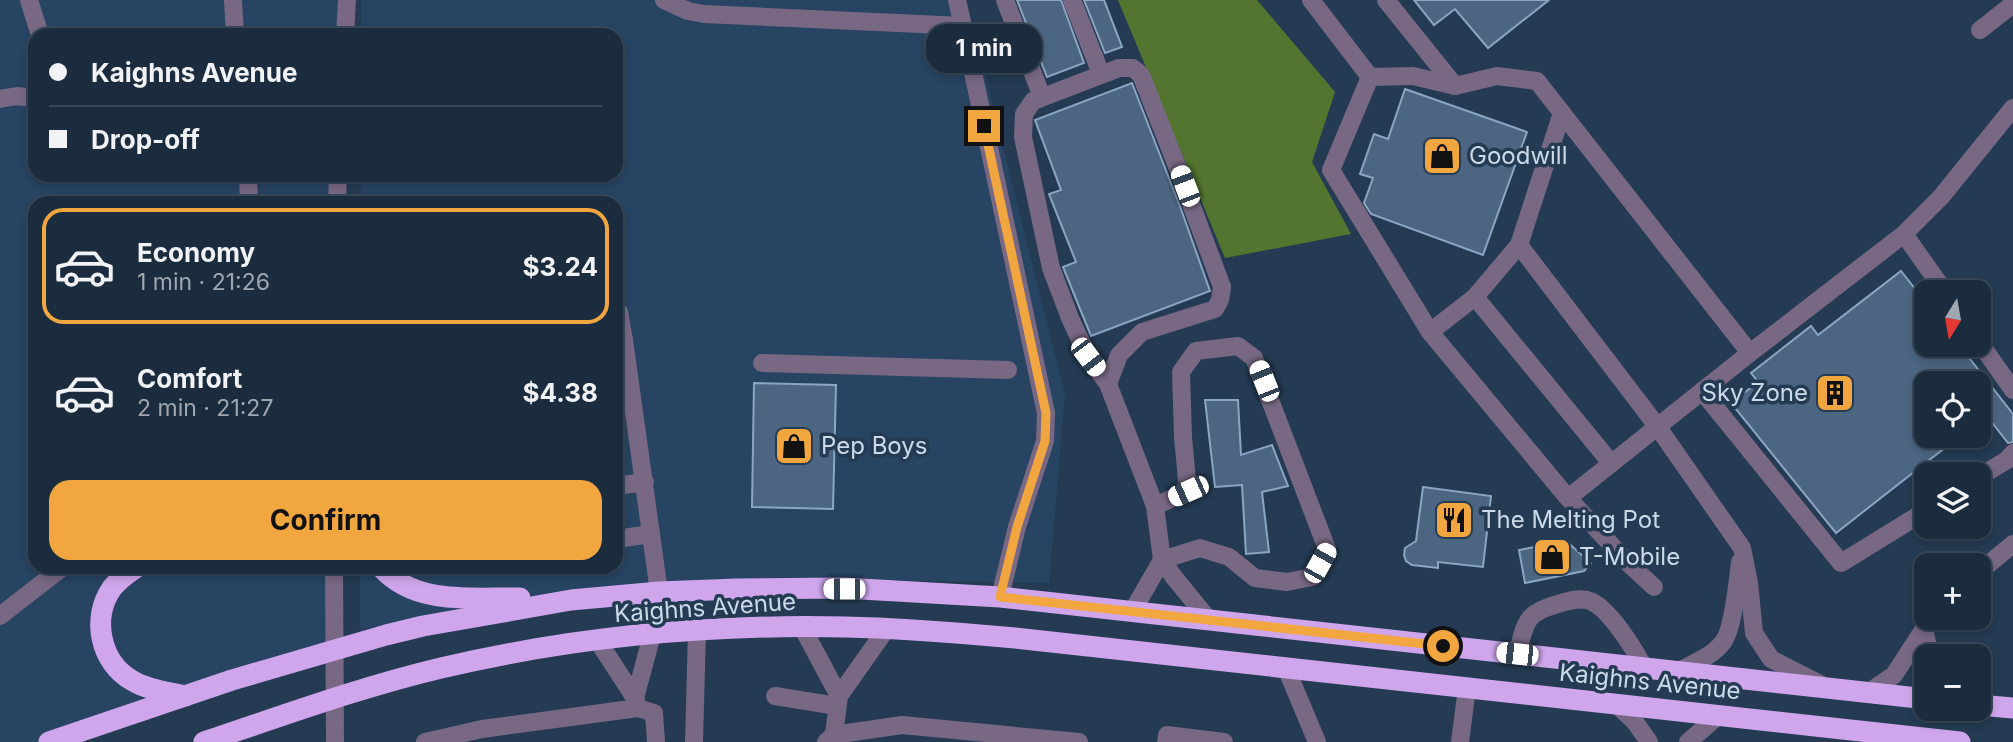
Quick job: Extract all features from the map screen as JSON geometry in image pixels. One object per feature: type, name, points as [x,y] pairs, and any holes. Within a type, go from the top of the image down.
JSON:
[{"type":"highway","points":[[127,574],[118,580],[107,596],[100,622],[106,651],[117,668],[134,682],[187,696]]},
{"type":"highway","points":[[389,574],[400,584],[428,594],[571,600]]},
{"type":"highway","name":"Kaighns Avenue","points":[[49,742],[232,680],[423,626],[571,600],[659,592],[844,589],[1000,597],[1914,698]]},
{"type":"highway","name":"Kaighns Avenue","points":[[204,742],[399,679],[544,648],[696,631],[802,627],[887,628],[1015,638],[1718,716],[1886,738],[1960,742]]},
{"type":"highway","points":[[1991,706],[2013,708]]},
{"type":"street","points":[[29,0],[38,28]]},
{"type":"street","points":[[233,0],[235,28]]},
{"type":"street","points":[[345,28],[347,0]]},
{"type":"street","points":[[664,0],[688,11],[704,14],[963,26]]},
{"type":"street","points":[[957,0],[1046,413],[1045,441],[1017,527],[1000,597]]},
{"type":"street","points":[[1005,0],[1042,97]]},
{"type":"street","points":[[1072,0],[1101,75]]},
{"type":"street","points":[[1311,0],[1370,77]]},
{"type":"street","points":[[1386,0],[1455,86]]},
{"type":"street","points":[[1980,30],[2013,4]]},
{"type":"street","points":[[1108,384],[1119,355],[1142,332],[1214,309],[1220,300],[1222,287],[1175,161],[1140,75],[1133,68],[1119,68],[1033,101],[1024,114],[1023,137],[1051,268],[1088,357],[1108,384],[1155,506],[1162,560],[1209,620]]},
{"type":"street","points":[[1370,77],[1413,76],[1455,86],[1497,76],[1537,81],[1750,353]]},
{"type":"street","points":[[1370,77],[1331,170],[1430,331],[1568,498],[1654,587]]},
{"type":"street","points":[[0,99],[28,97]]},
{"type":"street","points":[[1568,498],[1904,234],[1941,197],[2013,108]]},
{"type":"street","points":[[1430,331],[1475,297],[1519,245],[1562,113]]},
{"type":"street","points":[[1904,234],[1937,280]]},
{"type":"street","points":[[1519,245],[1657,426],[1742,548],[1754,633],[1771,659],[1828,688]]},
{"type":"street","points":[[1475,297],[1611,463]]},
{"type":"street","points":[[1132,612],[1162,560],[1200,548],[1229,557],[1255,578],[1287,582],[1312,577],[1327,549],[1254,358],[1238,346],[1196,351],[1181,372],[1188,491],[1155,506]]},
{"type":"street","points":[[623,357],[645,482],[659,592]]},
{"type":"street","points":[[1990,357],[2013,390]]},
{"type":"street","points":[[762,363],[1008,370]]},
{"type":"street","points":[[1702,391],[1841,564],[1914,518]]},
{"type":"street","points":[[1991,470],[2013,453]]},
{"type":"street","points":[[623,485],[645,482]]},
{"type":"street","points":[[623,538],[651,534]]},
{"type":"street","points":[[1991,562],[2013,544]]},
{"type":"street","points":[[1677,672],[1707,656],[1725,642],[1734,607],[1742,548]]},
{"type":"street","points":[[0,616],[54,574]]},
{"type":"street","points":[[334,574],[335,742]]},
{"type":"street","points":[[1517,654],[1532,614],[1540,609],[1575,600],[1588,600],[1596,604],[1620,629],[1644,668]]},
{"type":"street","points":[[802,627],[838,701]]},
{"type":"street","points":[[887,628],[838,701],[831,739],[885,735],[902,725],[941,735],[1079,742]]},
{"type":"street","points":[[1868,693],[1894,675],[1923,630]]},
{"type":"street","points":[[694,742],[696,631]]},
{"type":"street","points":[[636,703],[652,635]]},
{"type":"street","points":[[597,641],[636,703],[654,713],[656,742]]},
{"type":"street","points":[[1286,668],[1317,742]]},
{"type":"street","points":[[1460,742],[1467,688]]},
{"type":"street","points":[[775,696],[838,701]]},
{"type":"street","points":[[425,742],[517,733],[636,703]]},
{"type":"street","points":[[1617,705],[1635,722],[1649,742]]},
{"type":"street","points":[[1688,742],[1718,716]]},
{"type":"street","points":[[1167,742],[1167,735],[1224,742]]},
{"type":"shaded area","points":[[0,0],[347,0],[346,28],[28,28],[28,182],[343,182],[343,196],[28,196],[28,574],[336,574],[334,650],[54,742],[0,742]]},
{"type":"shaded area","points":[[361,0],[966,0],[1065,394],[1049,583],[772,578],[360,629],[360,574],[623,574],[623,196],[360,196],[361,182],[623,182],[623,28],[361,28]]},
{"type":"green space","points":[[1118,0],[1257,0],[1335,92],[1312,162],[1351,234],[1225,258]]},
{"type":"building","points":[[1017,0],[1061,0],[1084,63],[1047,77]]},
{"type":"building","points":[[1084,0],[1104,0],[1122,47],[1105,53]]},
{"type":"building","points":[[1414,0],[1549,0],[1488,48],[1455,9],[1434,25]]},
{"type":"building","points":[[1132,83],[1210,291],[1091,336],[1063,267],[1076,262],[1049,194],[1061,190],[1035,120]]},
{"type":"building","name":"Goodwill","points":[[1405,89],[1527,132],[1483,255],[1371,214],[1364,203],[1373,178],[1360,174],[1374,134],[1388,139]]},
{"type":"building","name":"Sky Zone","points":[[1901,271],[1914,288],[1914,357],[1968,357],[1979,371],[1914,371],[1914,448],[1945,448],[1927,462],[1914,462],[1914,472],[1836,533],[1731,403],[1758,382],[1751,373],[1811,326],[1818,335]]},
{"type":"building","name":"Pep Boys","points":[[754,383],[836,385],[833,509],[752,507]]},
{"type":"building","name":"Sky Zone","points":[[1991,386],[2013,414],[2013,442],[2008,443],[1991,421]]},
{"type":"building","points":[[1205,400],[1238,400],[1241,455],[1272,445],[1288,486],[1262,492],[1269,552],[1246,554],[1242,485],[1215,487]]},
{"type":"building","name":"The Melting Pot","points":[[1423,487],[1491,496],[1483,567],[1438,562],[1438,568],[1412,565],[1406,561],[1405,548],[1416,541]]},
{"type":"building","name":"T-Mobile","points":[[1566,541],[1591,563],[1584,571],[1525,583],[1519,550]]},
{"type":"place","name":"Goodwill","points":[[1442,156]]},
{"type":"place","name":"Sky Zone","points":[[1835,393]]},
{"type":"place","name":"Pep Boys","points":[[794,446]]},
{"type":"place","name":"The Melting Pot","points":[[1454,520]]},
{"type":"place","name":"T-Mobile","points":[[1552,557]]},
{"type":"route","points":[[984,126],[1046,413],[1045,441],[1017,527],[1000,597],[1443,646]]}]
